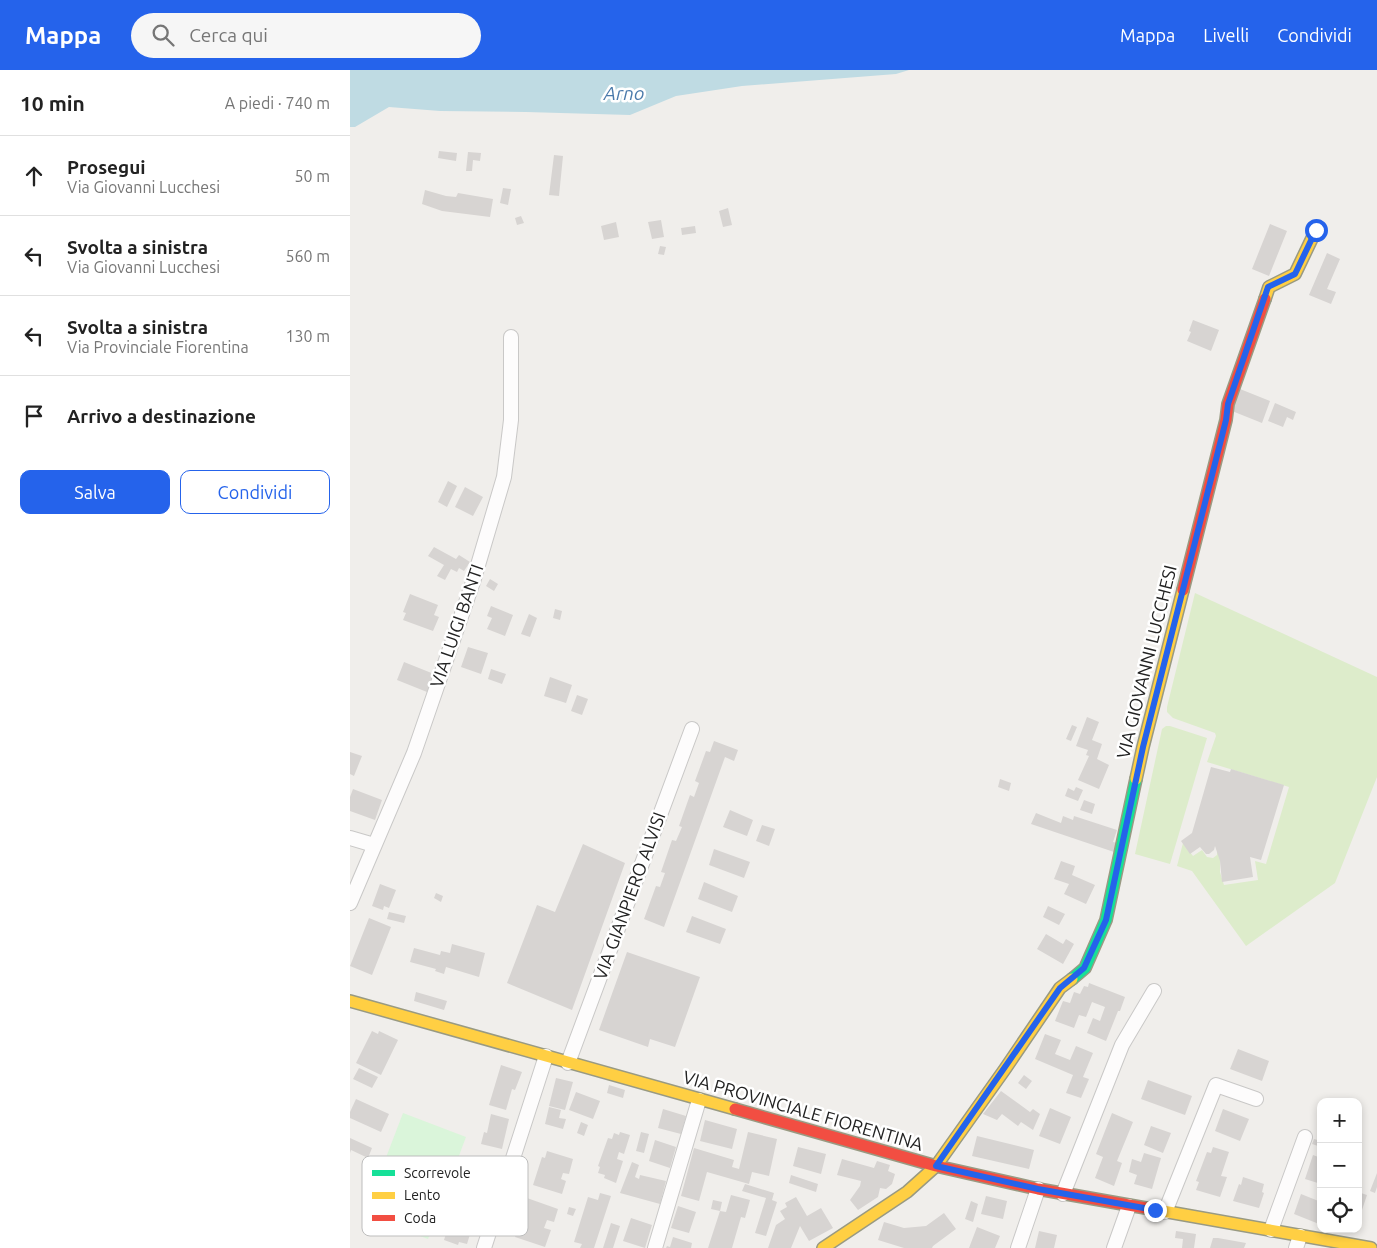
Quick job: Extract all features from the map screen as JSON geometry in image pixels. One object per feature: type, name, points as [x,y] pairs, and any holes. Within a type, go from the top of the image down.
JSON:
[{"type":"street","name":"VIA GIOVANNI LUCCHESI","points":[[823,1248],[907,1192],[936,1166],[1060,988],[1084,968],[1106,920],[1143,747],[1226,420],[1228,404],[1268,287],[1295,274],[1316,230]]},
{"type":"street","name":"VIA LUIGI BANTI","points":[[350,903],[355,873],[374,845],[414,753],[473,582],[504,477],[511,420],[511,337]]},
{"type":"street","name":"VIA GIANPIERO ALVISI","points":[[568,1063],[692,729]]},
{"type":"street","points":[[350,838],[374,845]]},
{"type":"street","points":[[1063,1194],[1122,1045],[1154,991]]},
{"type":"street","name":"VIA PROVINCIALE FIORENTINA","points":[[350,1001],[936,1166],[1063,1194],[1271,1230],[1298,1242],[1371,1248]]},
{"type":"street","points":[[514,1156],[546,1056]]},
{"type":"street","points":[[1165,1212],[1216,1085],[1256,1099]]},
{"type":"street","points":[[655,1248],[699,1100]]},
{"type":"street","points":[[1271,1230],[1305,1137]]},
{"type":"street","points":[[1018,1248],[1038,1189]]},
{"type":"street","points":[[1114,1248],[1128,1206]]},
{"type":"street","points":[[484,1248],[488,1236]]},
{"type":"green space","points":[[1195,593],[1377,677],[1377,777],[1335,883],[1246,946],[1192,871],[1177,866],[1183,843],[1193,856],[1202,850],[1207,857],[1213,858],[1217,855],[1217,852],[1220,853],[1220,872],[1224,885],[1258,880],[1255,861],[1266,864],[1289,787],[1207,762],[1216,736],[1215,733],[1173,718],[1167,712]]},
{"type":"green space","points":[[1166,726],[1207,738],[1170,864],[1135,854],[1162,729]]},
{"type":"green space","points":[[403,1113],[466,1137],[459,1156],[387,1156]]},
{"type":"water","name":"Arno","points":[[350,70],[909,70],[896,74],[742,86],[676,96],[630,115],[440,111],[389,107],[355,127],[350,127]]},
{"type":"building","points":[[439,151],[457,153],[456,161],[438,158]]},
{"type":"building","points":[[468,152],[481,153],[480,161],[473,160],[472,171],[466,171]]},
{"type":"building","points":[[554,155],[563,156],[559,196],[549,195]]},
{"type":"building","points":[[503,188],[511,189],[508,205],[500,203]]},
{"type":"building","points":[[425,190],[446,196],[456,197],[458,193],[493,199],[490,217],[442,211],[422,204]]},
{"type":"building","points":[[728,208],[732,225],[723,227],[719,211]]},
{"type":"building","points":[[521,216],[524,223],[517,225],[515,218]]},
{"type":"building","points":[[661,220],[664,237],[652,239],[648,222]]},
{"type":"building","points":[[616,222],[619,237],[604,240],[601,226]]},
{"type":"building","points":[[1270,224],[1287,231],[1269,276],[1252,269]]},
{"type":"building","points":[[695,226],[696,233],[682,235],[681,228]]},
{"type":"building","points":[[660,246],[666,247],[664,255],[658,254]]},
{"type":"building","points":[[1327,253],[1340,259],[1327,289],[1336,292],[1331,304],[1309,295]]},
{"type":"building","points":[[1193,320],[1219,330],[1211,351],[1187,341]]},
{"type":"building","points":[[1240,389],[1270,401],[1262,423],[1232,411]]},
{"type":"building","points":[[1275,403],[1296,412],[1293,420],[1287,417],[1283,427],[1268,421]]},
{"type":"building","points":[[448,481],[457,486],[447,507],[438,502]]},
{"type":"building","points":[[465,487],[483,497],[473,516],[455,507]]},
{"type":"building","points":[[434,547],[456,559],[459,555],[470,562],[464,571],[459,568],[457,572],[451,569],[445,580],[437,576],[444,565],[428,556]]},
{"type":"building","points":[[490,579],[498,584],[494,591],[486,586]]},
{"type":"building","points":[[410,594],[438,605],[434,615],[439,617],[433,631],[403,620],[406,613],[403,612]]},
{"type":"building","points":[[491,606],[513,615],[505,636],[487,629],[492,618],[487,616]]},
{"type":"building","points":[[555,609],[562,611],[560,620],[553,618]]},
{"type":"building","points":[[529,614],[537,618],[530,637],[521,634]]},
{"type":"building","points":[[468,647],[488,653],[481,674],[461,667]]},
{"type":"building","points":[[404,662],[434,674],[427,692],[397,680]]},
{"type":"building","points":[[491,669],[506,674],[502,684],[488,679]]},
{"type":"building","points":[[550,677],[572,685],[566,703],[544,696]]},
{"type":"building","points":[[577,695],[588,699],[582,715],[571,711]]},
{"type":"building","points":[[1087,717],[1099,722],[1092,740],[1102,744],[1097,759],[1109,765],[1099,789],[1078,780],[1089,756],[1086,755],[1088,750],[1076,746]]},
{"type":"building","points":[[1072,725],[1077,727],[1071,741],[1066,739]]},
{"type":"building","points":[[714,741],[738,750],[734,761],[725,757],[664,927],[644,919],[656,886],[660,887],[665,873],[661,872],[672,840],[676,841],[682,827],[679,826],[690,795],[694,797],[699,783],[695,781],[706,751],[710,752]]},
{"type":"building","points":[[350,752],[362,756],[354,776],[350,774]]},
{"type":"building","points":[[1211,767],[1230,772],[1231,769],[1284,785],[1261,860],[1250,857],[1253,877],[1222,882],[1220,861],[1215,846],[1214,850],[1209,854],[1206,854],[1200,847],[1190,854],[1181,841],[1192,833]]},
{"type":"building","points":[[1000,779],[1011,783],[1009,791],[998,787]]},
{"type":"building","points":[[1076,787],[1083,790],[1078,801],[1065,796],[1068,788],[1074,791]]},
{"type":"building","points":[[353,789],[382,800],[375,820],[350,811],[350,797]]},
{"type":"building","points":[[1084,800],[1095,804],[1092,814],[1080,810]]},
{"type":"building","points":[[730,810],[753,820],[747,836],[723,827]]},
{"type":"building","points":[[1036,813],[1061,823],[1063,816],[1073,820],[1074,816],[1117,830],[1113,842],[1117,843],[1114,852],[1031,824]]},
{"type":"building","points":[[762,825],[775,829],[769,846],[756,841]]},
{"type":"building","points":[[583,844],[625,863],[572,1010],[507,983],[537,905],[555,912]]},
{"type":"building","points":[[714,849],[750,862],[744,878],[709,865]]},
{"type":"building","points":[[1061,861],[1075,866],[1072,875],[1095,885],[1086,904],[1064,894],[1069,884],[1054,879]]},
{"type":"building","points":[[704,882],[738,896],[732,912],[698,899]]},
{"type":"building","points":[[380,884],[396,890],[389,908],[384,906],[383,910],[372,906]]},
{"type":"building","points":[[436,893],[443,896],[441,902],[434,898]]},
{"type":"building","points":[[1048,906],[1065,914],[1059,925],[1043,917]]},
{"type":"building","points":[[389,912],[406,916],[404,923],[387,919]]},
{"type":"building","points":[[692,916],[726,929],[720,944],[686,932]]},
{"type":"building","points":[[369,918],[391,927],[372,975],[350,966]]},
{"type":"building","points":[[1046,934],[1063,944],[1066,939],[1074,944],[1063,964],[1037,949]]},
{"type":"building","points":[[452,944],[485,953],[479,977],[446,967],[444,974],[435,971],[436,969],[410,962],[414,948],[440,955],[441,951],[450,953]]},
{"type":"building","points":[[627,952],[700,977],[675,1047],[650,1039],[648,1047],[599,1030]]},
{"type":"building","points":[[1089,983],[1125,997],[1106,1041],[1087,1033],[1093,1018],[1100,1021],[1105,1007],[1092,1002],[1086,1017],[1079,1015],[1074,1028],[1055,1021],[1063,1001],[1070,1003],[1074,992],[1080,994],[1084,986],[1088,987]]},
{"type":"building","points":[[416,992],[447,1001],[444,1010],[414,1001]]},
{"type":"building","points":[[372,1031],[378,1034],[379,1031],[398,1040],[381,1075],[356,1063]]},
{"type":"building","points":[[1045,1034],[1061,1040],[1055,1054],[1070,1060],[1076,1046],[1093,1053],[1083,1077],[1089,1079],[1081,1098],[1066,1093],[1073,1075],[1035,1059]]},
{"type":"building","points":[[1238,1049],[1269,1061],[1262,1081],[1230,1069]]},
{"type":"building","points":[[501,1065],[522,1072],[515,1090],[512,1089],[506,1110],[489,1105]]},
{"type":"building","points":[[359,1068],[378,1077],[372,1088],[353,1079]]},
{"type":"building","points":[[1024,1075],[1032,1081],[1026,1089],[1018,1083]]},
{"type":"building","points":[[556,1078],[573,1082],[565,1110],[549,1106]]},
{"type":"building","points":[[1148,1080],[1192,1096],[1185,1115],[1141,1099]]},
{"type":"building","points":[[609,1085],[625,1090],[623,1098],[607,1093]]},
{"type":"building","points":[[1001,1091],[1030,1112],[1033,1109],[1040,1114],[1033,1130],[1021,1122],[1018,1126],[1002,1114],[997,1120],[983,1114]]},
{"type":"building","points":[[576,1092],[600,1101],[593,1119],[569,1110]]},
{"type":"building","points":[[356,1099],[389,1114],[381,1132],[350,1118],[350,1112]]},
{"type":"building","points":[[549,1107],[561,1110],[559,1118],[566,1119],[563,1129],[545,1124]]},
{"type":"building","points":[[1050,1108],[1071,1117],[1060,1144],[1039,1136]]},
{"type":"building","points":[[663,1109],[686,1116],[681,1134],[658,1128]]},
{"type":"building","points":[[1223,1109],[1249,1119],[1240,1141],[1215,1131]]},
{"type":"building","points":[[1112,1113],[1133,1122],[1117,1161],[1122,1163],[1114,1186],[1095,1178],[1103,1157],[1096,1154]]},
{"type":"building","points":[[491,1114],[509,1119],[502,1149],[481,1144],[484,1132],[487,1133]]},
{"type":"building","points":[[705,1120],[737,1129],[732,1149],[700,1141]]},
{"type":"building","points":[[581,1122],[588,1125],[584,1136],[577,1133]]},
{"type":"building","points":[[1151,1126],[1171,1133],[1163,1153],[1144,1145]]},
{"type":"building","points":[[620,1132],[630,1135],[624,1154],[619,1152],[617,1159],[623,1161],[616,1183],[604,1178],[605,1175],[598,1173],[600,1167],[598,1166],[608,1138],[612,1139],[614,1133],[619,1135]]},
{"type":"building","points":[[641,1132],[649,1134],[644,1153],[636,1151]]},
{"type":"building","points":[[748,1132],[777,1139],[769,1176],[752,1172],[749,1184],[707,1172],[699,1201],[681,1196],[694,1148],[734,1160],[732,1167],[739,1169]]},
{"type":"building","points":[[977,1136],[1034,1150],[1029,1169],[972,1156]]},
{"type":"building","points":[[350,1138],[372,1148],[369,1156],[364,1156],[351,1150],[350,1153]]},
{"type":"building","points":[[1314,1139],[1317,1140],[1317,1146],[1312,1144]]},
{"type":"building","points":[[655,1140],[676,1147],[670,1168],[649,1161]]},
{"type":"building","points":[[798,1147],[826,1154],[821,1174],[793,1166]]},
{"type":"building","points":[[1213,1147],[1229,1152],[1221,1176],[1227,1177],[1220,1197],[1196,1190],[1199,1182],[1196,1181],[1207,1152],[1211,1153]]},
{"type":"building","points":[[547,1151],[573,1159],[569,1174],[563,1173],[561,1179],[566,1181],[562,1194],[533,1185],[542,1157],[545,1158]]},
{"type":"building","points":[[1144,1153],[1161,1158],[1152,1189],[1134,1184],[1137,1175],[1129,1172],[1132,1159],[1141,1162]]},
{"type":"building","points":[[1313,1155],[1317,1156],[1317,1183],[1305,1179]]},
{"type":"building","points":[[842,1159],[874,1168],[877,1161],[890,1165],[888,1171],[895,1174],[892,1184],[886,1189],[880,1188],[878,1197],[858,1210],[850,1200],[860,1186],[861,1181],[837,1175]]},
{"type":"building","points":[[632,1162],[639,1165],[635,1177],[639,1179],[640,1175],[666,1181],[660,1204],[620,1193]]},
{"type":"building","points":[[1377,1173],[1377,1187],[1375,1193],[1370,1191]]},
{"type":"building","points":[[791,1175],[818,1184],[816,1192],[789,1183]]},
{"type":"building","points":[[1243,1177],[1264,1184],[1262,1192],[1264,1193],[1259,1208],[1233,1201]]},
{"type":"building","points":[[745,1184],[774,1193],[772,1200],[777,1202],[766,1236],[755,1233],[766,1198],[742,1191]]},
{"type":"building","points":[[600,1193],[611,1196],[594,1248],[580,1248],[582,1244],[574,1242],[588,1197],[598,1200]]},
{"type":"building","points":[[1362,1193],[1367,1195],[1362,1210]]},
{"type":"building","points":[[1301,1194],[1317,1200],[1317,1223],[1294,1214]]},
{"type":"building","points":[[731,1195],[750,1200],[745,1218],[741,1217],[732,1248],[708,1248],[720,1211],[726,1212]]},
{"type":"building","points":[[986,1196],[1007,1201],[1003,1219],[981,1214]]},
{"type":"building","points":[[796,1197],[807,1216],[821,1208],[833,1228],[809,1241],[800,1226],[791,1248],[768,1248],[776,1225],[785,1219],[780,1211],[787,1207],[785,1203]]},
{"type":"building","points":[[528,1198],[558,1209],[554,1222],[547,1220],[544,1228],[551,1230],[545,1247],[515,1237],[528,1236]]},
{"type":"building","points":[[713,1200],[722,1202],[720,1211],[711,1209]]},
{"type":"building","points":[[971,1201],[978,1204],[973,1222],[965,1219]]},
{"type":"building","points":[[678,1206],[696,1212],[689,1233],[671,1228]]},
{"type":"building","points":[[569,1207],[576,1209],[573,1216],[567,1214]]},
{"type":"building","points":[[944,1213],[956,1229],[932,1248],[904,1248],[878,1240],[884,1222],[904,1228],[926,1226]]},
{"type":"building","points":[[631,1218],[652,1225],[645,1248],[623,1241]]},
{"type":"building","points":[[611,1223],[620,1226],[613,1248],[603,1248]]},
{"type":"building","points":[[977,1227],[1000,1236],[995,1248],[969,1248]]},
{"type":"building","points":[[1039,1231],[1057,1235],[1054,1248],[1035,1248]]},
{"type":"building","points":[[1176,1231],[1196,1234],[1194,1248],[1182,1248],[1183,1239],[1175,1238]]},
{"type":"building","points":[[445,1236],[469,1236],[467,1244],[459,1242],[458,1245],[444,1240]]},
{"type":"building","points":[[673,1237],[692,1243],[691,1248],[666,1248],[667,1246],[670,1247]]},
{"type":"building","points":[[1213,1238],[1246,1243],[1244,1248],[1210,1248]]},
{"type":"traffic: fast","points":[[1072,979],[1085,968],[1106,920],[1136,779]]},
{"type":"traffic: slow","points":[[1265,299],[1269,287],[1295,274],[1316,230]]},
{"type":"traffic: slow","points":[[1136,779],[1183,590]]},
{"type":"traffic: slow","points":[[823,1248],[907,1192],[936,1166],[1060,988],[1072,979]]},
{"type":"traffic: slow","points":[[350,1001],[735,1109]]},
{"type":"traffic: slow","points":[[1157,1210],[1371,1248]]},
{"type":"traffic: jam","points":[[1183,590],[1226,420],[1228,404],[1265,299]]},
{"type":"traffic: jam","points":[[735,1109],[936,1166],[1038,1189],[1157,1210]]},
{"type":"route","points":[[1155,1210],[1038,1189],[936,1166],[1060,988],[1084,968],[1106,920],[1143,747],[1226,420],[1228,404],[1268,287],[1295,274],[1316,230]]}]
